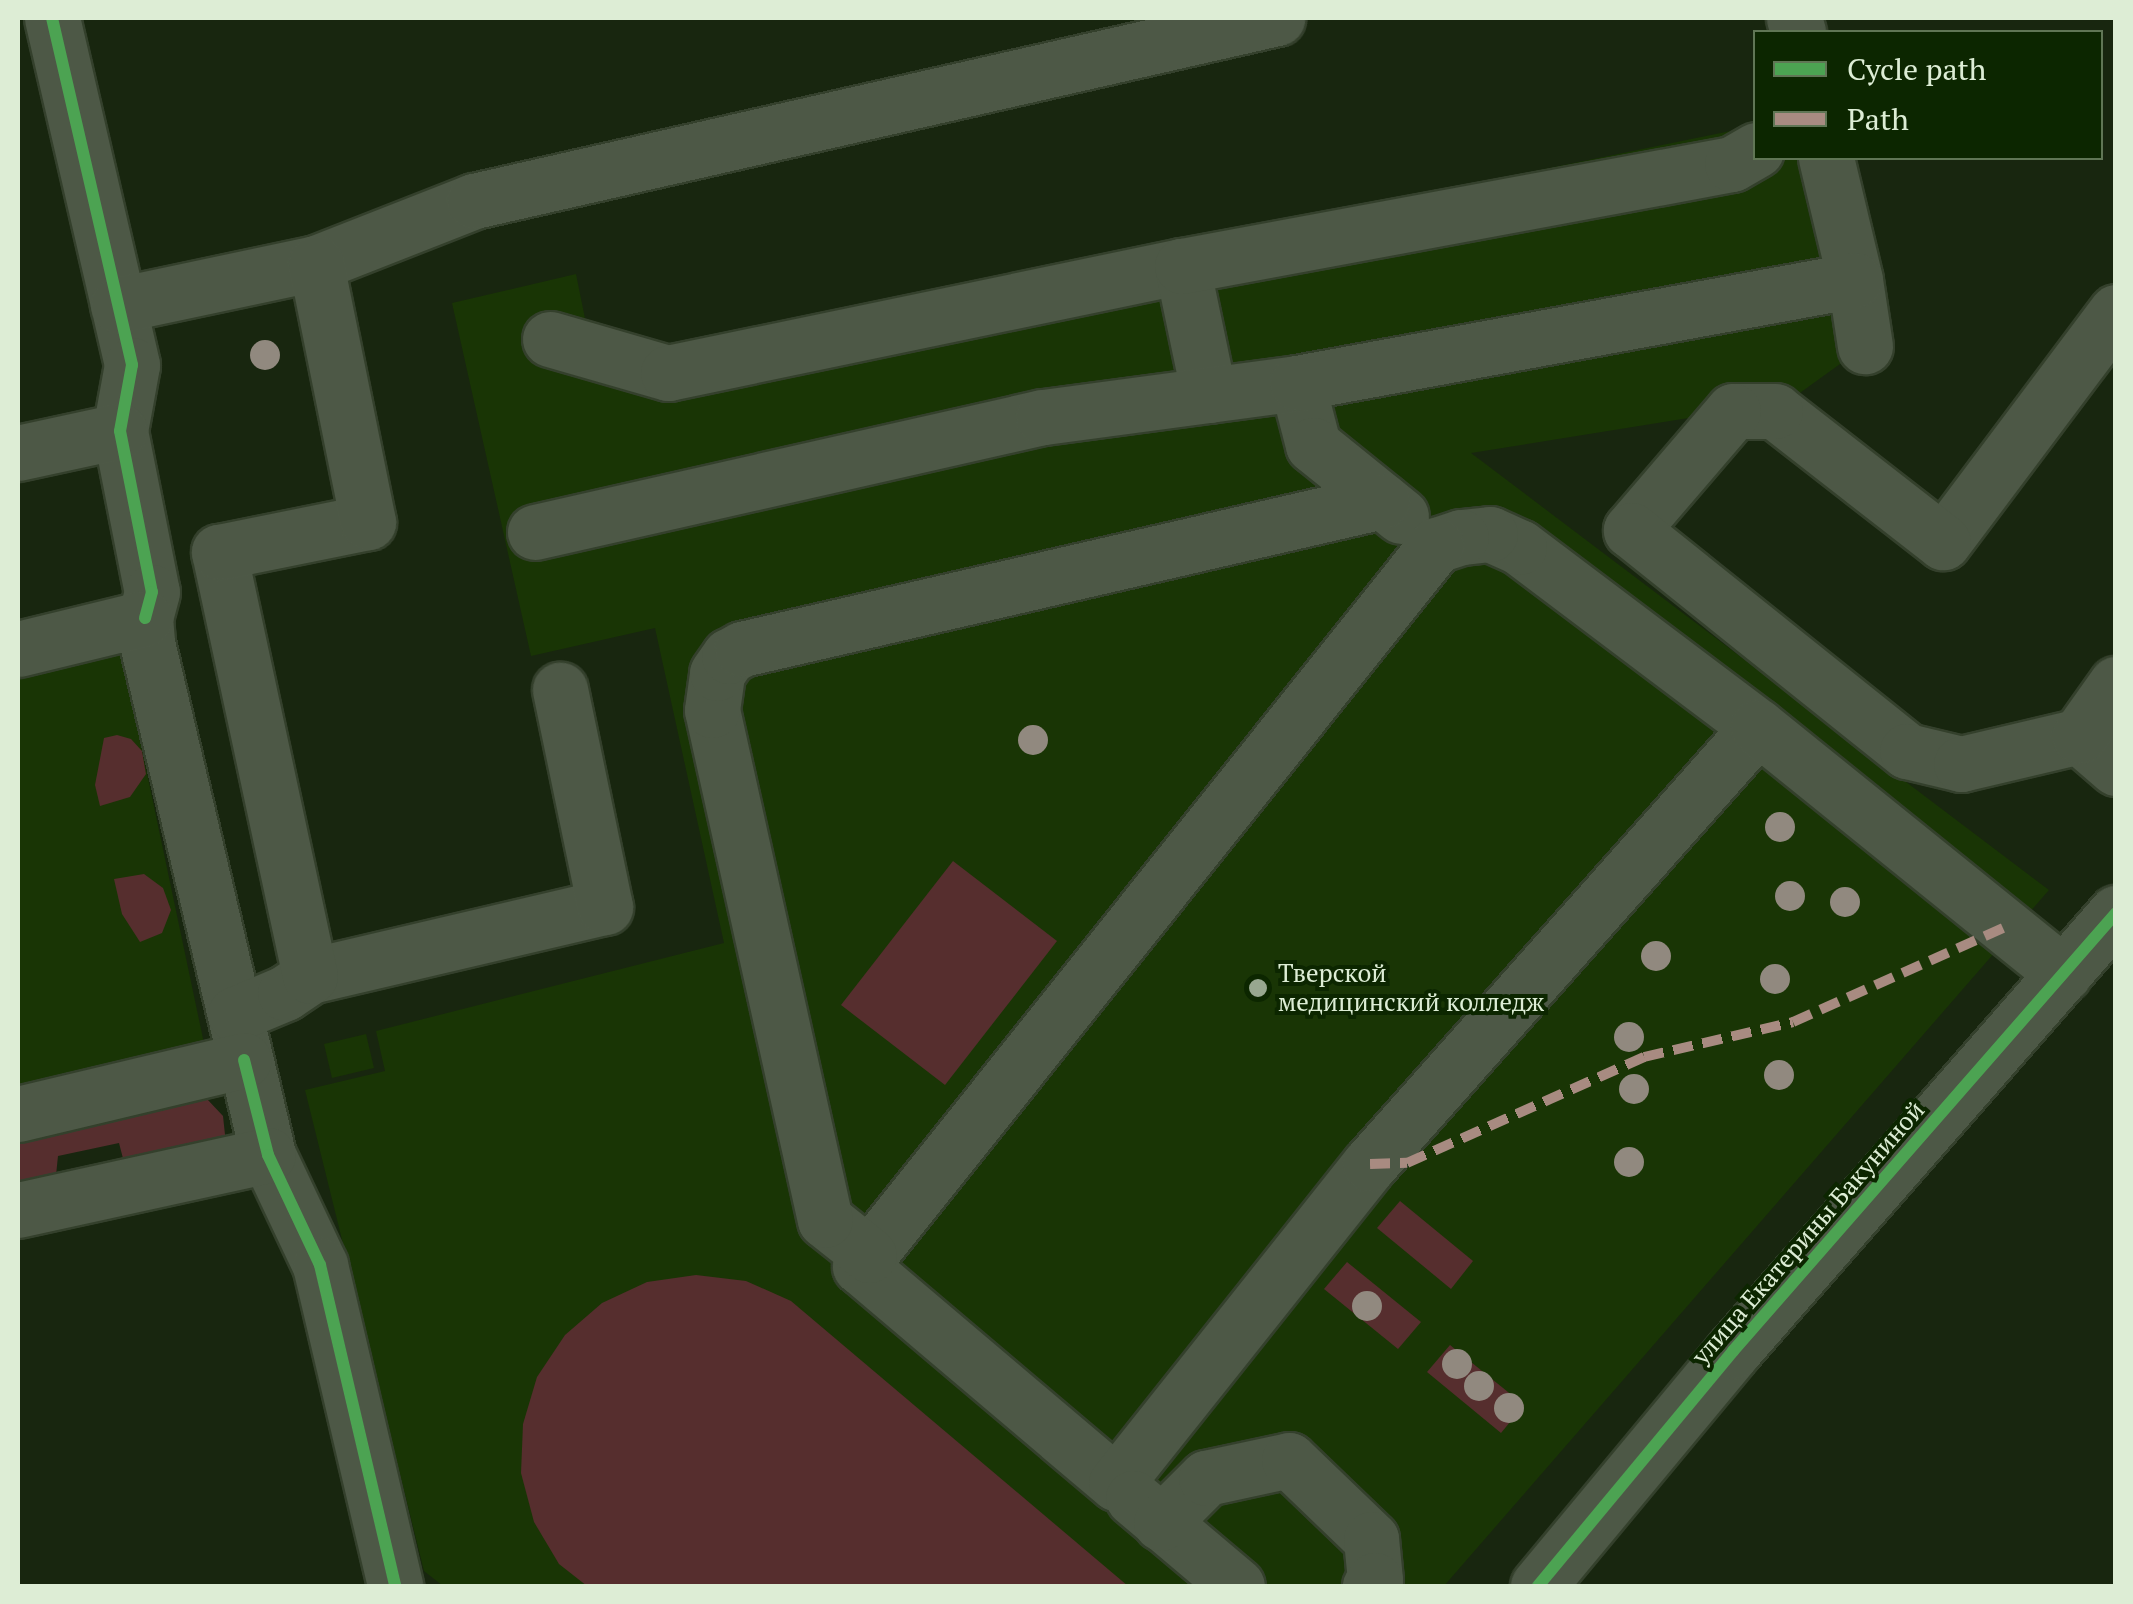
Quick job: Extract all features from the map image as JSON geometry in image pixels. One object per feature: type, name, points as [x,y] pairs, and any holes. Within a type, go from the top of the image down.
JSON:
[{"type":"street","points":[[52,18],[132,365],[120,431],[152,592],[146,618],[147,643],[268,1155],[320,1265],[396,1586]]},
{"type":"street","points":[[118,305],[316,264],[474,201],[1277,18]]},
{"type":"street","points":[[550,339],[668,373],[1182,266],[1732,164],[1753,152]]},
{"type":"street","points":[[1826,160],[1855,280],[1865,346]]},
{"type":"street","points":[[310,976],[219,552],[368,522],[316,264]]},
{"type":"street","points":[[1182,266],[1209,395]]},
{"type":"street","points":[[536,532],[1043,417],[1297,383],[1855,280]]},
{"type":"street","points":[[2116,312],[1943,542],[1776,410],[1732,411],[1631,530],[1908,751],[1961,764],[2097,752],[2116,684]]},
{"type":"street","points":[[1297,383],[1313,445],[1436,546]]},
{"type":"street","points":[[18,453],[120,431]]},
{"type":"street","points":[[869,1255],[825,1220],[712,710],[717,673],[729,656],[742,649],[1382,501]]},
{"type":"street","points":[[1237,1586],[860,1266],[1436,546],[1490,534],[1519,547],[1758,726],[2064,974]]},
{"type":"street","points":[[18,648],[146,618]]},
{"type":"street","points":[[18,1114],[239,1037],[269,1002],[310,976],[605,907],[560,690]]},
{"type":"street","points":[[1116,1484],[1370,1164],[1758,726]]},
{"type":"street","name":"улица Екатерины Бакуниной","points":[[1538,1586],[1733,1351],[2116,913]]},
{"type":"street","points":[[18,1210],[268,1155]]},
{"type":"street","points":[[1162,1523],[1206,1478],[1288,1460],[1371,1539],[1375,1580],[1370,1586]]},
{"type":"shaded area","name":"Тверской медицинский колледж","points":[[1753,126],[1753,160],[1826,160],[1865,346],[1775,411],[1732,411],[1471,453],[2049,890],[1444,1586],[443,1586],[424,1571],[305,1090],[385,1071],[376,1031],[724,943],[655,628],[531,656],[452,303],[576,274],[594,363]]},
{"type":"shaded area","points":[[118,636],[213,1086],[18,1134],[18,659]]},
{"type":"shaded area","points":[[117,735],[131,739],[142,751],[146,774],[130,797],[100,806],[95,785],[104,738]]},
{"type":"shaded area","points":[[953,861],[1057,941],[945,1085],[841,1005]]},
{"type":"shaded area","points":[[144,874],[163,888],[171,910],[162,933],[140,942],[122,914],[114,879]]},
{"type":"shaded area","points":[[366,1034],[374,1068],[332,1078],[324,1044]]},
{"type":"shaded area","points":[[194,1097],[207,1099],[223,1116],[226,1144],[126,1170],[119,1143],[58,1156],[55,1185],[18,1192],[18,1132]]},
{"type":"shaded area","points":[[1400,1201],[1473,1261],[1451,1289],[1377,1228]]},
{"type":"shaded area","points":[[1347,1262],[1421,1322],[1398,1349],[1324,1289]]},
{"type":"shaded area","points":[[696,1275],[746,1281],[791,1301],[1128,1586],[587,1586],[559,1564],[534,1522],[521,1473],[523,1424],[537,1377],[565,1335],[602,1303],[647,1282]]},
{"type":"shaded area","points":[[1450,1345],[1524,1405],[1501,1433],[1427,1372]]},
{"type":"marked path","points":[[1370,1164],[1407,1163],[1644,1057],[1793,1022],[2008,926]]},
{"type":"cycle path","points":[[52,18],[132,365],[120,431],[152,592],[145,618]]},
{"type":"cycle path","points":[[1538,1586],[1733,1351],[2116,913]]},
{"type":"cycle path","points":[[244,1060],[268,1155],[320,1265],[395,1586]]},
{"type":"place","name":"Тверской медицинский колледж","points":[[1258,988]]}]
